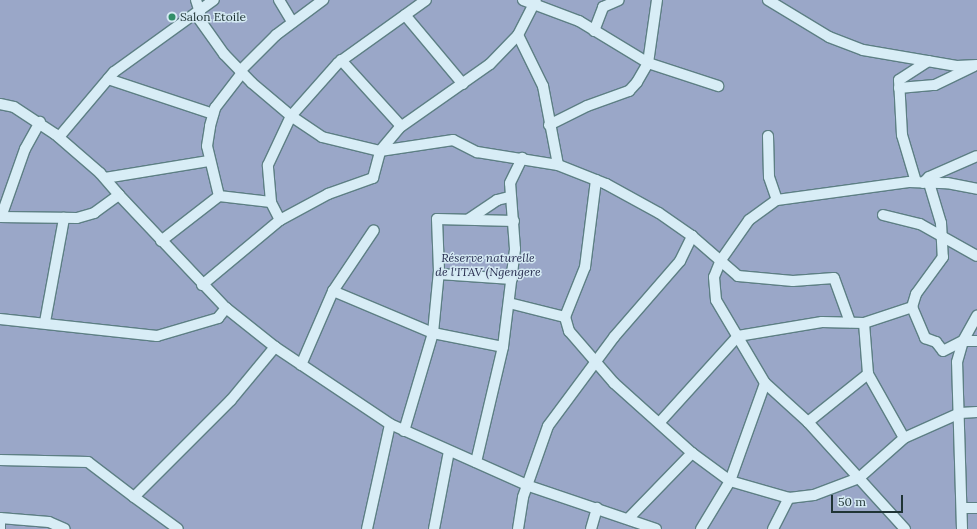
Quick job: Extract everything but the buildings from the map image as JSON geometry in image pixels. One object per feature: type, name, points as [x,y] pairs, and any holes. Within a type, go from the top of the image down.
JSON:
[{"type":"street","points":[[196,0],[199,14],[241,72],[291,116],[322,137],[380,151],[453,140],[477,152],[522,158],[558,165],[627,194],[692,236],[738,276],[793,281],[834,278],[850,322]]},
{"type":"street","points":[[59,137],[108,79],[151,43],[199,14],[214,0]]},
{"type":"street","points":[[279,0],[292,22]]},
{"type":"street","points":[[219,196],[207,146],[214,114],[241,72],[292,22],[323,0]]},
{"type":"street","points":[[280,220],[271,202],[268,165],[291,116],[341,60],[426,0]]},
{"type":"street","points":[[523,0],[536,2],[579,21],[648,64],[718,86]]},
{"type":"street","points":[[594,31],[603,7],[619,0]]},
{"type":"street","points":[[549,125],[587,106],[629,92],[648,64],[657,0]]},
{"type":"street","points":[[770,0],[829,37],[869,51],[928,61],[975,65]]},
{"type":"street","points":[[202,285],[280,220],[328,194],[373,178],[380,151],[401,126],[463,84],[518,35],[536,2]]},
{"type":"street","points":[[405,15],[463,84]]},
{"type":"street","points":[[518,35],[537,70],[558,165]]},
{"type":"street","points":[[341,60],[401,126]]},
{"type":"street","points":[[928,61],[900,76],[899,88],[902,135],[923,182],[942,239],[942,262],[916,294],[912,307],[925,338],[936,342],[943,351],[964,341],[977,341]]},
{"type":"street","points":[[899,88],[935,85],[975,65]]},
{"type":"street","points":[[108,79],[214,114]]},
{"type":"street","points":[[0,104],[40,122],[105,178],[161,241],[202,285],[226,308],[275,347],[390,424],[529,486],[598,508],[656,529]]},
{"type":"street","points":[[40,122],[25,149],[1,217],[64,218],[94,213],[119,195]]},
{"type":"street","points":[[768,136],[769,176],[777,200]]},
{"type":"street","points":[[923,182],[929,177],[977,156]]},
{"type":"street","points":[[476,462],[503,347],[512,279],[514,221],[510,197],[510,183],[522,158]]},
{"type":"street","points":[[105,178],[210,161]]},
{"type":"street","points":[[596,180],[585,267],[565,317],[574,339],[595,363],[660,422],[692,454],[730,482],[789,498],[814,495],[859,478],[904,438],[960,413],[977,412]]},
{"type":"street","points":[[905,529],[808,422],[765,383],[713,291],[721,260],[749,220],[777,200],[824,191],[923,182],[977,189]]},
{"type":"street","points":[[161,241],[219,196],[271,202]]},
{"type":"street","points":[[469,219],[497,200],[510,197]]},
{"type":"street","points":[[883,215],[920,224],[942,239],[955,241],[977,256]]},
{"type":"street","points":[[45,322],[64,218]]},
{"type":"street","points":[[404,431],[433,333],[439,274],[437,219],[514,221]]},
{"type":"street","points":[[301,365],[333,291],[374,230]]},
{"type":"street","points":[[518,529],[523,497],[529,486],[548,426],[595,363],[673,270],[692,236]]},
{"type":"street","points":[[439,274],[512,279]]},
{"type":"street","points":[[333,291],[433,333],[503,347]]},
{"type":"street","points":[[509,303],[565,317]]},
{"type":"street","points":[[660,422],[738,336],[822,322],[864,323],[912,307]]},
{"type":"street","points":[[0,320],[45,322],[157,336],[218,318],[226,308]]},
{"type":"street","points":[[962,529],[960,413],[957,362],[964,341],[977,316]]},
{"type":"street","points":[[864,323],[868,374],[904,438]]},
{"type":"street","points":[[134,496],[231,400],[275,347]]},
{"type":"street","points":[[808,422],[868,374]]},
{"type":"street","points":[[701,529],[730,482],[765,383]]},
{"type":"street","points":[[367,529],[390,424]]},
{"type":"street","points":[[434,529],[449,451]]},
{"type":"street","points":[[628,519],[692,454]]},
{"type":"street","points":[[0,460],[88,462],[178,529]]},
{"type":"street","points":[[774,529],[789,498]]},
{"type":"street","points":[[591,529],[598,508]]},
{"type":"street","points":[[962,508],[977,508]]},
{"type":"street","points":[[0,529],[0,518],[49,522],[65,529]]},
{"type":"green space","name":"Réserve naturelle de l'ITAV (Ngengere","points":[[0,0],[977,0],[977,529],[0,529]]},
{"type":"place","name":"Salon Etoile","points":[[172,17]]}]
